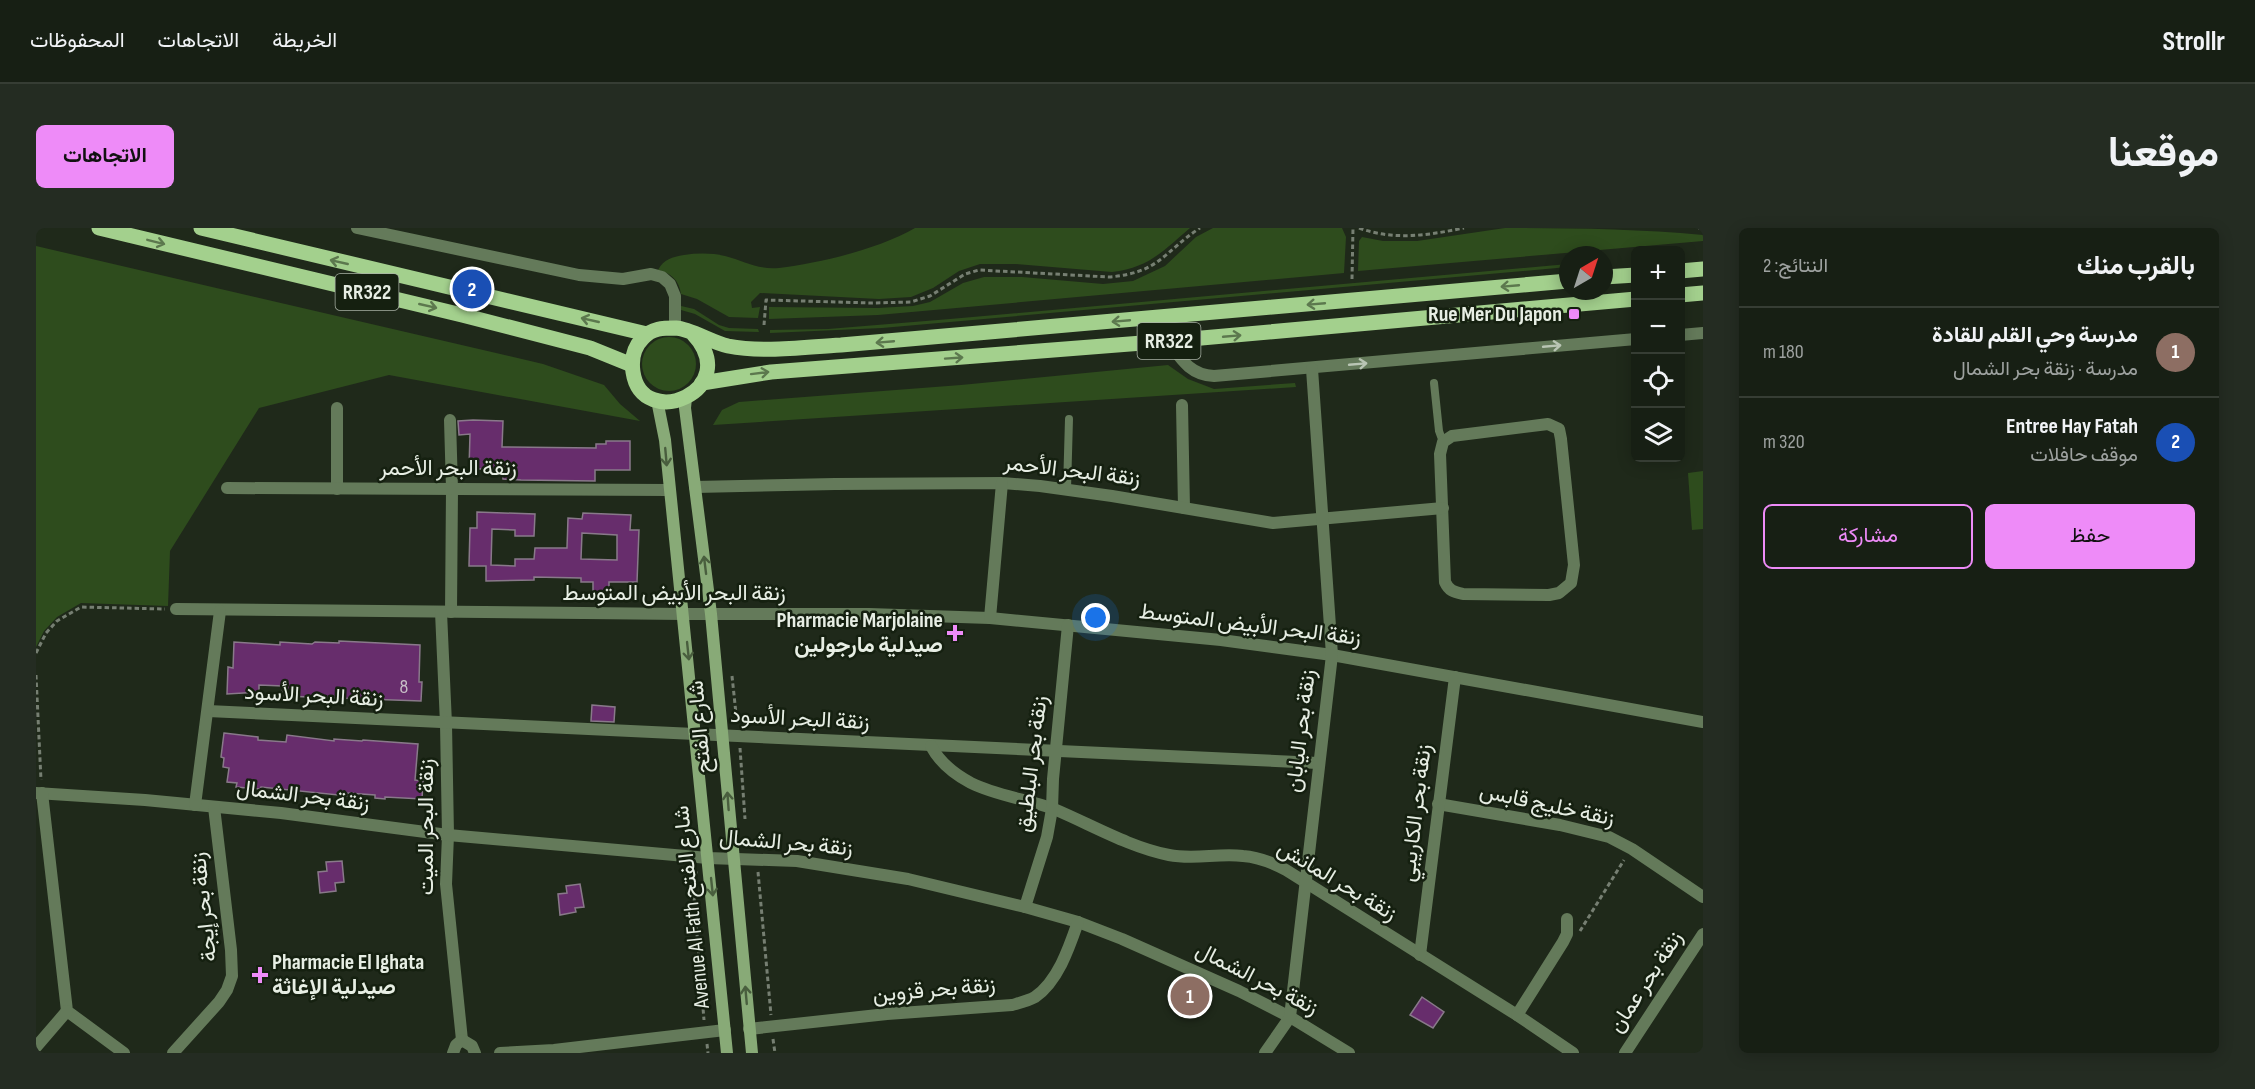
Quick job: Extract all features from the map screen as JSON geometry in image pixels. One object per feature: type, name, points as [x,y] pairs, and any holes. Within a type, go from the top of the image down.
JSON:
[{"type":"main road","name":"RR322","points":[[99,228],[462,315],[590,348],[632,365]]},
{"type":"main road","name":"RR322","points":[[201,228],[647,334],[662,328],[675,328],[718,343],[744,348],[841,345],[1559,282]]},
{"type":"main road","points":[[1685,270],[1703,268]]},
{"type":"main road","points":[[1613,276],[1631,274]]},
{"type":"main road","points":[[1685,295],[1703,293]]},
{"type":"main road","name":"RR322","points":[[702,383],[771,372],[1168,341],[1631,299]]},
{"type":"main road","points":[[647,334],[636,348],[632,365],[633,376],[646,394],[666,402],[686,398],[698,390],[706,373],[705,351],[693,334]]},
{"type":"street","points":[[357,228],[579,275],[614,279],[651,274],[662,277],[670,284],[675,296],[675,328]]},
{"type":"street","points":[[1685,335],[1703,333]]},
{"type":"street","points":[[1168,341],[1186,366],[1206,376],[1312,369],[1631,339]]},
{"type":"street","name":"زنقة بحر اليابان","points":[[1265,1053],[1290,1017],[1332,655],[1312,369]]},
{"type":"street","name":"شارع الفتح","points":[[686,398],[711,614],[732,859],[752,1053]]},
{"type":"street","name":"Avenue Al Fath شارع الفتح","points":[[657,400],[665,440],[684,614],[728,1053]]},
{"type":"street","points":[[1182,405],[1184,508]]},
{"type":"street","points":[[337,408],[338,489]]},
{"type":"street","name":"زنقة البحر الميت","points":[[450,420],[452,489],[446,612],[448,835],[446,884],[462,1040]]},
{"type":"street","points":[[1548,424],[1559,429],[1574,565],[1571,583],[1559,593],[1549,595],[1463,594],[1448,588],[1445,582],[1440,454],[1443,442],[1452,436],[1517,426],[1548,424]]},
{"type":"street","points":[[990,618],[1002,483]]},
{"type":"street","name":"زنقة البحر الأحمر","points":[[695,487],[1002,483],[1067,489],[1274,523],[1443,508]]},
{"type":"street","name":"زنقة البحر الأحمر","points":[[227,488],[669,490]]},
{"type":"street","name":"زنقة البحر الأبيض المتوسط","points":[[176,609],[869,614],[990,618],[1221,640],[1332,655],[1703,722]]},
{"type":"street","points":[[195,805],[220,611]]},
{"type":"street","name":"زنقة بحر البلطيق","points":[[1025,906],[1047,837],[1052,809],[1068,625]]},
{"type":"street","name":"زنقة بحر الكاريبي","points":[[1420,955],[1455,677]]},
{"type":"street","name":"زنقة البحر الأسود","points":[[208,711],[739,738],[1056,749],[1318,763]]},
{"type":"street","name":"زنقة بحر المانش","points":[[931,746],[937,757],[955,774],[973,784],[1052,809],[1115,836],[1169,855],[1205,858],[1244,856],[1272,863],[1517,1015],[1573,1053]]},
{"type":"street","points":[[39,793],[67,1011],[124,1053]]},
{"type":"street","name":"زنقة بحر الشمال","points":[[39,793],[79,794],[281,813],[448,835],[708,858],[797,861],[908,879],[1025,906],[1078,922],[1179,963],[1290,1017],[1348,1053]]},
{"type":"street","name":"زنقة خليج قابس","points":[[1438,804],[1560,825],[1609,837],[1632,849],[1703,897]]},
{"type":"street","name":"زنقة بحر إيجة","points":[[173,1053],[219,1002],[232,976],[214,807]]},
{"type":"street","points":[[1517,1015],[1560,948],[1567,934],[1567,919]]},
{"type":"street","name":"زنقة بحر قزوين","points":[[749,1029],[887,1014],[1012,1005],[1033,998],[1059,967],[1078,922]]},
{"type":"street","name":"زنقة بحر عمان","points":[[1625,1053],[1703,934]]},
{"type":"street","points":[[36,1047],[67,1011]]},
{"type":"street","points":[[500,1053],[554,1050],[725,1030]]},
{"type":"street","points":[[453,1053],[456,1045],[462,1040],[472,1046],[475,1053]]},
{"type":"lane","points":[[1434,383],[1439,431],[1443,442]]},
{"type":"lane","points":[[1067,489],[1069,419]]},
{"type":"path","points":[[764,325],[766,300],[911,302],[930,296],[965,274],[979,270],[1124,276],[1162,260],[1200,228]]},
{"type":"path","points":[[1352,279],[1353,228]]},
{"type":"path","points":[[1359,228],[1405,236],[1464,228]]},
{"type":"path","points":[[1698,228],[1703,228]]},
{"type":"path","points":[[36,653],[46,633],[57,621],[81,607],[176,609]]},
{"type":"path","points":[[731,672],[739,738],[745,825]]},
{"type":"path","points":[[36,675],[39,793]]},
{"type":"path","points":[[748,860],[750,870],[758,871],[775,1053]]},
{"type":"green space","points":[[915,228],[1190,228],[1155,257],[1125,270],[1112,272],[1016,264],[980,264],[959,271],[933,288],[911,297],[879,299],[760,293],[751,302],[752,308],[760,307],[758,318],[729,317],[697,299],[681,294],[674,278],[658,270],[663,263],[672,258],[700,254],[725,256],[764,268],[795,266],[867,249]]},
{"type":"green space","points":[[1213,228],[1342,228],[1346,237],[1344,273],[878,315],[769,319],[769,307],[913,306],[930,302],[963,283],[984,277],[1022,277],[1103,284],[1133,281],[1165,266],[1196,237]]},
{"type":"green space","points":[[1505,228],[1604,229],[1703,235],[1703,241],[1613,249],[1613,246],[1559,246],[1559,254],[1358,271],[1359,241],[1362,237],[1383,241],[1417,241]]},
{"type":"green space","points":[[36,246],[543,364],[604,385],[620,404],[640,421],[389,375],[259,408],[170,551],[168,606],[81,603],[57,617],[44,631],[36,647]]},
{"type":"green space","points":[[1559,265],[1559,268],[882,328],[770,333],[770,330],[828,329]]},
{"type":"green space","points":[[681,306],[694,309],[719,325],[729,328],[758,329],[759,332],[725,331],[695,314],[681,310]]},
{"type":"green space","points":[[664,337],[674,337],[684,341],[692,349],[696,364],[692,379],[684,387],[674,391],[664,391],[654,387],[646,379],[642,369],[642,359],[646,349],[654,341]]},
{"type":"green space","points":[[1168,365],[1188,379],[1214,389],[1295,383],[1296,387],[713,425],[722,410],[739,402],[961,385]]},
{"type":"green space","points":[[1703,471],[1703,529],[1692,530],[1688,473]]},
{"type":"building","points":[[458,421],[503,421],[502,447],[596,448],[596,444],[606,444],[606,441],[630,441],[630,470],[595,470],[595,481],[503,479],[502,469],[469,469],[470,434],[459,435]]},
{"type":"building","points":[[477,512],[535,514],[534,536],[515,536],[515,530],[492,529],[491,565],[515,566],[515,559],[534,559],[535,548],[567,548],[568,518],[582,519],[583,513],[631,515],[630,530],[639,530],[637,582],[609,582],[609,592],[593,592],[593,582],[581,582],[581,578],[534,577],[534,580],[486,581],[486,566],[469,566],[470,528],[477,528]],"holes":[[[582,533],[617,535],[617,560],[581,559]]]},
{"type":"building","points":[[339,641],[420,645],[421,701],[282,696],[283,686],[259,685],[259,692],[227,694],[228,667],[233,668],[234,642],[280,645],[280,642],[312,644],[315,642],[339,643]]},
{"type":"building","points":[[592,705],[615,707],[614,722],[591,721]]},
{"type":"building","points":[[224,733],[258,737],[258,740],[286,742],[287,735],[334,741],[334,739],[363,740],[418,744],[415,780],[423,781],[422,799],[385,797],[385,799],[375,798],[375,795],[348,793],[348,796],[261,787],[260,789],[236,787],[237,783],[227,782],[229,768],[223,767],[224,758],[221,757]]},
{"type":"building","points":[[342,861],[344,882],[335,883],[336,891],[320,893],[318,872],[327,871],[326,862]]},
{"type":"building","points":[[580,884],[584,907],[575,908],[576,912],[560,915],[558,894],[567,893],[566,886]]},
{"type":"building","points":[[1422,997],[1444,1012],[1433,1028],[1410,1015]]},
{"type":"place","name":"Entree Hay Fatah","points":[[472,289]]},
{"type":"place","name":"Rue Mer Du Japon","points":[[1574,314]]},
{"type":"place","name":"Pharmacie Marjolaine صيدلية مارجولين","points":[[955,633]]},
{"type":"place","name":"Pharmacie El Ighata صيدلية الإغاثة","points":[[260,975]]},
{"type":"place","name":"مدرسة وحي القلم للقادة","points":[[1190,996]]}]
